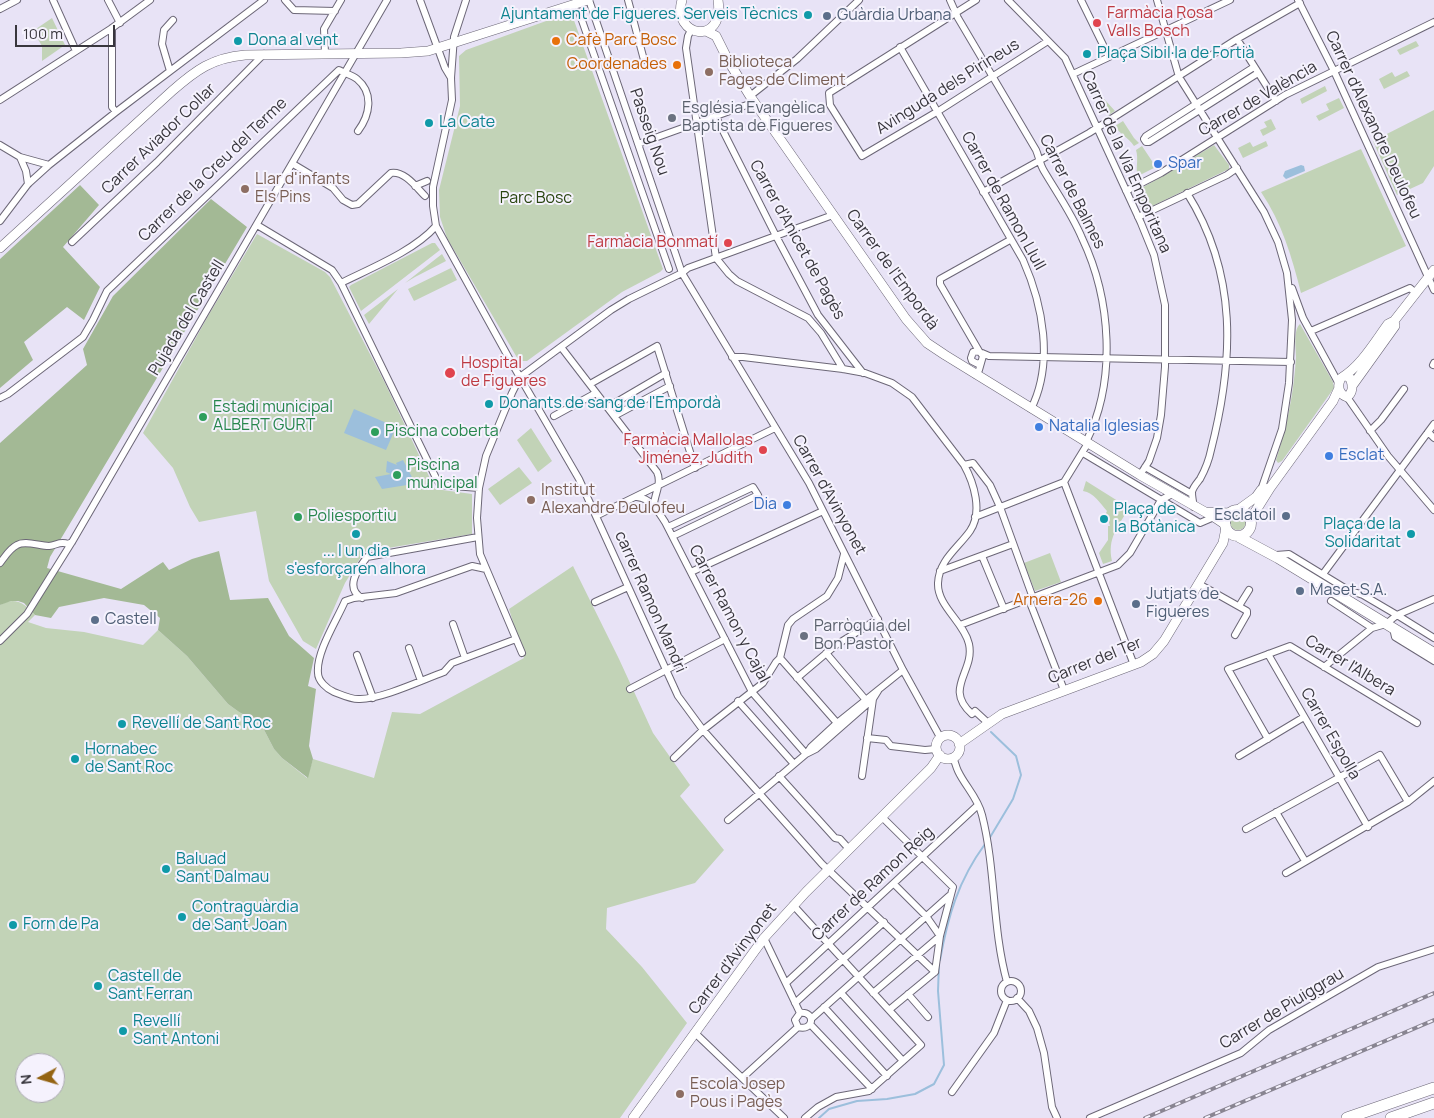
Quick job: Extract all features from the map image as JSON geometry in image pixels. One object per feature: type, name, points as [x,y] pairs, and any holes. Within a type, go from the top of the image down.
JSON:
[{"type":"highway","points":[[1347,1118],[1434,1088]]},
{"type":"highway","points":[[1391,1118],[1434,1103]]},
{"type":"main road","points":[[681,1],[683,22],[692,30],[698,32],[706,31],[712,27],[718,17]]},
{"type":"main road","points":[[719,2],[718,17],[721,45]]},
{"type":"main road","points":[[0,248],[196,72],[210,63],[227,57],[264,54],[417,52],[438,49],[583,3]]},
{"type":"main road","points":[[706,31],[716,36],[721,45]]},
{"type":"main road","name":"Carrer de l'Empordà","points":[[721,45],[729,62],[753,99],[833,215],[919,334],[934,348],[976,376],[1087,443],[1142,471],[1172,494],[1214,517],[1226,527]]},
{"type":"main road","points":[[1223,543],[1226,518],[1266,489],[1286,466],[1333,402],[1340,379],[1360,363],[1388,324],[1394,321],[1431,273]]},
{"type":"main road","points":[[1333,402],[1349,393],[1395,326],[1394,321]]},
{"type":"main road","points":[[1345,376],[1350,378],[1349,393]]},
{"type":"main road","points":[[1339,387],[1340,393],[1349,393]]},
{"type":"main road","points":[[1223,543],[1236,535],[1245,533],[1266,489]]},
{"type":"main road","name":"Carrer de l'Empordà","points":[[1203,512],[1234,512]]},
{"type":"main road","points":[[1234,512],[1246,513],[1259,542],[1271,554]]},
{"type":"main road","points":[[1226,527],[1230,533],[1271,554],[1335,600],[1372,615],[1434,653]]},
{"type":"main road","name":"Carrer del Ter","points":[[959,744],[1002,714],[1149,658],[1161,646],[1223,543]]},
{"type":"main road","points":[[944,735],[952,735],[958,740],[959,744],[958,751],[953,757],[946,758],[938,752],[937,743],[940,737],[944,735]]},
{"type":"main road","name":"Carrer d'Avinyonet","points":[[633,1118],[764,938],[793,905],[931,768],[938,752]]},
{"type":"street","points":[[0,9],[17,0]]},
{"type":"street","points":[[53,0],[76,51]]},
{"type":"street","points":[[108,0],[120,23]]},
{"type":"street","points":[[0,100],[120,23],[150,0]]},
{"type":"street","points":[[0,221],[28,184],[116,112],[264,0]]},
{"type":"street","points":[[285,0],[294,10],[335,11]]},
{"type":"street","points":[[325,54],[324,29],[341,0]]},
{"type":"street","name":"Pujada del Castell","points":[[0,641],[27,614],[72,542],[387,0]]},
{"type":"street","points":[[420,0],[445,68],[451,78]]},
{"type":"street","points":[[342,283],[428,236],[436,226],[433,187],[452,100],[452,45],[466,0]]},
{"type":"street","points":[[628,0],[644,60]]},
{"type":"street","points":[[638,144],[716,117],[753,99],[859,0]]},
{"type":"street","name":"Carrer de Balmes","points":[[950,0],[1040,160],[1042,169],[1074,222],[1090,256],[1104,309],[1106,358],[1100,404],[1083,453],[1064,482]]},
{"type":"street","points":[[900,47],[976,0]]},
{"type":"street","name":"Carrer de la Via Emporitana","points":[[1008,0],[1065,58],[1154,255],[1161,282],[1164,305],[1165,359],[1158,433],[1154,451],[1142,471]]},
{"type":"street","points":[[1081,0],[1109,57]]},
{"type":"street","points":[[1157,0],[1178,77],[1264,212],[1278,242],[1303,318],[1332,369],[1339,387]]},
{"type":"street","points":[[1073,74],[1230,0]]},
{"type":"street","points":[[983,192],[1097,127],[1299,1]]},
{"type":"street","name":"Carrer d'Alexandre Deulofeu","points":[[1299,1],[1431,273],[1434,290]]},
{"type":"street","name":"Passeig Nou","points":[[583,3],[638,144],[682,273]]},
{"type":"street","name":"Passeig Nou","points":[[583,3],[669,270]]},
{"type":"street","points":[[170,71],[162,44],[164,30],[173,20]]},
{"type":"street","name":"Carrer de València","points":[[1126,191],[1161,173],[1276,100],[1434,22]]},
{"type":"street","points":[[112,28],[112,107],[116,112]]},
{"type":"street","points":[[692,30],[688,36],[686,48],[716,258],[737,281],[808,318],[821,334],[843,369]]},
{"type":"street","points":[[1236,39],[1276,100]]},
{"type":"street","name":"Avinguda dels Pirineus","points":[[900,47],[829,92],[830,106],[862,156],[1048,42]]},
{"type":"street","name":"Carrer de Ramon Llull","points":[[900,47],[1023,260],[1037,296],[1043,356],[1036,399],[1031,409]]},
{"type":"street","points":[[438,49],[444,51],[451,60]]},
{"type":"street","name":"Carrer Aviador Collar","points":[[72,242],[156,162],[264,54]]},
{"type":"street","name":"Carrer de la Creu del Terme","points":[[0,398],[8,394],[83,337],[108,291],[339,70],[345,73]]},
{"type":"street","points":[[1197,107],[1149,142],[1146,142],[1144,139],[1146,136],[1256,70]]},
{"type":"street","points":[[345,73],[362,85],[369,103],[365,119],[358,130]]},
{"type":"street","name":"Carrer d'Anicet de Pagès","points":[[716,117],[818,315],[863,372]]},
{"type":"street","points":[[0,145],[20,157],[50,166]]},
{"type":"street","points":[[20,157],[26,170],[28,184]]},
{"type":"street","points":[[293,164],[328,184],[343,200],[352,204],[358,204],[391,172],[402,174],[424,196]]},
{"type":"street","points":[[1138,217],[1227,175],[1237,168]]},
{"type":"street","points":[[26,170],[40,174]]},
{"type":"street","points":[[415,186],[427,181]]},
{"type":"street","points":[[1187,193],[1207,230],[1218,261],[1226,301],[1228,324],[1221,406],[1210,454],[1192,494],[1194,507]]},
{"type":"street","points":[[522,653],[480,554],[478,537],[479,488],[486,456],[520,377],[610,310],[682,273],[688,268],[833,215]]},
{"type":"street","points":[[257,225],[332,270],[342,283],[440,484],[479,488]]},
{"type":"street","name":"carrer Ramon Mandri","points":[[436,226],[520,377],[570,462],[678,696],[703,730],[828,870],[869,907],[934,972]]},
{"type":"street","points":[[976,376],[979,370],[981,354],[940,284],[940,279],[1010,240]]},
{"type":"street","points":[[1266,489],[1285,415],[1291,362],[1292,320],[1287,272]]},
{"type":"street","name":"Carrer d'Avinyonet","points":[[682,273],[809,483],[902,670],[940,737]]},
{"type":"street","points":[[1311,331],[1410,288],[1416,294]]},
{"type":"street","points":[[1292,320],[1303,318]]},
{"type":"street","points":[[590,384],[657,346],[695,468]]},
{"type":"street","points":[[561,348],[657,472],[660,478],[654,504],[645,498],[637,497]]},
{"type":"street","points":[[962,367],[967,359],[971,358],[973,352],[981,354],[1106,358],[1291,362]]},
{"type":"street","points":[[971,358],[974,363],[981,354]]},
{"type":"street","points":[[732,358],[743,357],[863,372],[892,383],[905,390],[912,397],[964,465],[971,478],[975,492],[975,517],[970,530],[944,562],[938,584],[941,595],[969,643],[970,655],[968,665],[958,693],[962,704],[969,712],[972,714],[975,711],[988,723]]},
{"type":"street","points":[[1332,369],[1345,376]]},
{"type":"street","points":[[608,407],[666,374]]},
{"type":"street","points":[[614,416],[670,386]]},
{"type":"street","points":[[1370,431],[1404,390]]},
{"type":"street","points":[[554,416],[596,393]]},
{"type":"street","points":[[1349,393],[1352,405],[1370,431],[1400,471],[1434,510]]},
{"type":"street","points":[[1323,574],[1434,424]]},
{"type":"street","points":[[596,516],[775,428]]},
{"type":"street","points":[[1428,432],[1434,438]]},
{"type":"street","points":[[1083,453],[1200,523],[1214,517]]},
{"type":"street","points":[[1272,460],[1277,468],[1286,466]]},
{"type":"street","points":[[964,465],[973,463],[990,485],[1000,507],[1064,690]]},
{"type":"street","name":"Carrer de l'Empordà","points":[[1142,471],[1192,494]]},
{"type":"street","points":[[975,517],[1064,482],[1134,664]]},
{"type":"street","points":[[668,527],[753,486],[758,496],[672,536]]},
{"type":"street","points":[[960,625],[1118,565],[1125,560],[1161,500],[1172,494]]},
{"type":"street","name":"Carrer Ramon y Cajal","points":[[654,504],[668,527],[752,692],[806,754]]},
{"type":"street","points":[[691,572],[823,511]]},
{"type":"street","points":[[364,598],[357,595],[352,582],[367,557],[478,537]]},
{"type":"street","points":[[0,563],[9,551],[18,544],[51,546],[62,542],[68,544],[72,542]]},
{"type":"street","points":[[940,571],[1013,544]]},
{"type":"street","points":[[674,758],[703,730],[763,683],[780,658],[788,625],[793,619],[827,596],[838,578],[844,553]]},
{"type":"street","points":[[472,566],[480,554]]},
{"type":"street","points":[[1271,554],[1289,554],[1348,590],[1363,595],[1434,638]]},
{"type":"street","points":[[982,556],[1004,609]]},
{"type":"street","points":[[486,569],[472,566],[396,593],[354,598],[345,601],[319,660],[318,674],[326,688],[335,692],[358,700],[373,698],[444,672],[452,663],[516,639]]},
{"type":"street","points":[[1200,584],[1247,611],[1248,614],[1235,635]]},
{"type":"street","points":[[595,602],[628,588]]},
{"type":"street","points":[[1239,606],[1249,590]]},
{"type":"street","points":[[1335,600],[1372,628]]},
{"type":"street","points":[[1324,667],[1372,628],[1389,626],[1397,615],[1434,600]]},
{"type":"street","points":[[1372,615],[1372,628]]},
{"type":"street","points":[[797,678],[826,653],[878,620]]},
{"type":"street","points":[[453,624],[465,658]]},
{"type":"street","points":[[1389,626],[1395,638],[1434,661]]},
{"type":"street","points":[[630,689],[725,639]]},
{"type":"street","name":"Carrer l'Albera","points":[[1268,739],[1228,669],[1290,646],[1417,723]]},
{"type":"street","points":[[409,648],[421,681]]},
{"type":"street","points":[[826,653],[865,699]]},
{"type":"street","name":"Carrer Espolla","points":[[1268,654],[1368,827]]},
{"type":"street","points":[[357,655],[373,698]]},
{"type":"street","points":[[780,658],[837,723]]},
{"type":"street","points":[[806,754],[837,723],[902,670]]},
{"type":"street","points":[[728,820],[806,754],[816,749],[873,699],[878,691]]},
{"type":"street","points":[[862,776],[873,699]]},
{"type":"street","name":"Carrer Ramon y Cajal","points":[[738,701],[794,764]]},
{"type":"street","points":[[1239,756],[1304,717]]},
{"type":"street","points":[[867,738],[886,740],[891,746],[938,752]]},
{"type":"street","points":[[1246,829],[1380,756],[1408,802]]},
{"type":"street","points":[[953,757],[958,772],[981,812],[1001,954],[1007,982]]},
{"type":"street","points":[[779,776],[835,838],[840,839],[849,849]]},
{"type":"street","points":[[1286,873],[1368,827],[1408,802],[1434,781]]},
{"type":"street","name":"Carrer de Ramon Reig","points":[[786,983],[978,805]]},
{"type":"street","points":[[1276,812],[1305,862]]},
{"type":"street","points":[[882,817],[953,886],[940,936],[934,972],[889,1010]]},
{"type":"street","points":[[894,884],[926,916],[940,936]]},
{"type":"street","points":[[742,1078],[798,1027],[807,1027],[810,1021],[824,1007],[950,896]]},
{"type":"street","points":[[793,905],[921,1045],[872,1089],[861,1094],[844,1095],[836,1098],[818,1107],[805,1118]]},
{"type":"street","points":[[795,1003],[884,922]]},
{"type":"street","points":[[873,993],[940,936]]},
{"type":"street","points":[[764,938],[800,1013]]},
{"type":"street","name":"Carrer de Piuiggrau","points":[[1090,1118],[1235,1056],[1246,1050],[1269,1030],[1378,968],[1434,949]]},
{"type":"street","points":[[1013,981],[1018,984],[1020,993],[1017,998],[1007,1000],[1001,991],[1003,985],[1013,981]]},
{"type":"street","points":[[841,993],[903,1061]]},
{"type":"street","points":[[908,994],[928,1017]]},
{"type":"street","points":[[1017,998],[1029,1011],[1037,1028],[1044,1053],[1052,1107],[1057,1118]]},
{"type":"street","points":[[952,1092],[994,1033],[1007,1000]]},
{"type":"street","points":[[824,1007],[887,1076]]},
{"type":"street","points":[[798,1027],[795,1020],[796,1015],[804,1012],[809,1015],[810,1021],[872,1089]]},
{"type":"street","points":[[695,1033],[784,1118]]},
{"type":"green space","name":"Parc Bosc","points":[[571,12],[663,269],[622,292],[527,361],[519,361],[447,238],[440,217],[439,190],[460,106],[459,56],[466,50]]},
{"type":"green space","points":[[52,18],[65,45],[42,61],[42,46],[33,31]]},
{"type":"green space","points":[[1416,41],[1419,46],[1400,55],[1397,50]]},
{"type":"green space","points":[[1407,71],[1410,76],[1384,89],[1379,79],[1392,72],[1395,77]]},
{"type":"green space","points":[[1087,80],[1115,111],[1109,115],[1105,102],[1101,97],[1093,94]]},
{"type":"green space","points":[[1325,86],[1327,91],[1302,104],[1300,99]]},
{"type":"green space","points":[[1339,98],[1344,108],[1319,121],[1316,116],[1329,110],[1326,104]]},
{"type":"green space","points":[[1434,110],[1434,166],[1423,183],[1397,195],[1373,141]]},
{"type":"green space","points":[[1271,119],[1276,129],[1263,136],[1260,130],[1267,127],[1264,122]]},
{"type":"green space","points":[[1123,121],[1139,143],[1134,146],[1115,126]]},
{"type":"green space","points":[[1266,141],[1268,146],[1243,158],[1238,148],[1250,142],[1253,147]]},
{"type":"green space","points":[[1214,145],[1229,165],[1229,169],[1142,211],[1134,192]]},
{"type":"green space","points":[[1142,146],[1156,167],[1138,176],[1136,150]]},
{"type":"green space","points":[[1361,149],[1406,246],[1301,293],[1285,241],[1275,216],[1261,192]]},
{"type":"green space","points":[[80,185],[99,205],[63,247],[100,287],[84,320],[67,307],[24,342],[33,360],[0,388],[0,259]]},
{"type":"green space","points":[[211,199],[247,227],[50,557],[47,568],[121,589],[163,562],[169,570],[192,559],[219,551],[230,600],[268,598],[289,636],[314,658],[308,686],[316,689],[309,746],[313,759],[308,778],[282,758],[274,749],[261,724],[228,704],[187,656],[158,630],[160,618],[144,605],[104,598],[59,607],[51,618],[35,615],[24,603],[18,601],[11,601],[0,605],[0,443],[87,365],[83,349],[113,296]]},
{"type":"green space","points":[[257,234],[325,272],[330,277],[385,383],[435,489],[472,494],[472,534],[364,552],[345,583],[316,649],[303,641],[269,581],[256,511],[199,522],[190,507],[173,468],[143,433],[208,316]]},
{"type":"green space","points":[[435,243],[440,250],[361,311],[349,287],[351,285]]},
{"type":"green space","points":[[442,254],[446,261],[405,283]]},
{"type":"green space","points":[[451,268],[457,280],[414,301],[408,289]]},
{"type":"green space","points":[[398,289],[369,324],[364,315]]},
{"type":"green space","points":[[1300,324],[1333,382],[1334,388],[1282,461],[1278,463],[1276,460],[1292,396],[1296,357],[1296,330]]},
{"type":"green space","points":[[531,428],[552,461],[538,472],[517,440]]},
{"type":"green space","points":[[519,467],[532,483],[500,505],[488,489]]},
{"type":"green space","points":[[1086,481],[1129,508],[1112,539],[1112,561],[1103,564],[1099,553],[1108,540],[1108,526],[1110,526],[1107,511],[1094,496],[1083,491]]},
{"type":"green space","points":[[1238,514],[1244,516],[1246,522],[1244,528],[1238,530],[1232,528],[1230,522],[1232,516]]},
{"type":"green space","points":[[1050,553],[1061,582],[1035,591],[1024,563]]},
{"type":"green space","points":[[573,566],[653,733],[690,785],[680,796],[724,850],[695,883],[607,908],[606,929],[642,967],[687,1023],[620,1118],[0,1118],[0,605],[10,601],[19,602],[35,615],[28,622],[46,628],[84,632],[143,645],[158,630],[187,656],[228,704],[261,724],[274,749],[307,778],[313,759],[374,778],[392,712],[420,714],[524,658],[509,609]]},
{"type":"water","points":[[1301,165],[1304,166],[1305,171],[1286,179],[1283,176],[1285,171]]},
{"type":"water","name":"Piscina coberta","points":[[354,409],[396,427],[386,450],[344,433]]},
{"type":"water","name":"Piscina municipal","points":[[403,460],[415,483],[408,486],[382,489],[375,477],[391,474],[386,472],[387,461],[397,465],[396,463]]},
{"type":"waterway","points":[[989,839],[1013,799],[1021,775],[1016,756],[991,732]]},
{"type":"waterway","points":[[940,960],[955,899],[968,872],[985,844]]},
{"type":"waterway","points":[[819,1118],[829,1109],[857,1101],[887,1099],[915,1094],[934,1084],[944,1065],[938,991],[939,964]]},
{"type":"railway","points":[[1145,1118],[1434,993]]},
{"type":"railway","points":[[1205,1118],[1434,1020]]},
{"type":"place","name":"Ajuntament de Figueres. Serveis Tècnics","points":[[808,15]]},
{"type":"place","name":"Guàrdia Urbana","points":[[827,16]]},
{"type":"place","name":"Farmàcia Rosa Valls Bosch","points":[[1097,23]]},
{"type":"place","name":"Dona al vent","points":[[238,41]]},
{"type":"place","name":"Cafè Parc Bosc","points":[[556,41]]},
{"type":"place","name":"Plaça Sibil·la de Fortià","points":[[1087,54]]},
{"type":"place","name":"Coordenades","points":[[677,65]]},
{"type":"place","name":"Biblioteca Fages de Climent","points":[[709,72]]},
{"type":"place","name":"Església Evangèlica Baptista de Figueres","points":[[672,118]]},
{"type":"place","name":"La Cate","points":[[429,123]]},
{"type":"place","name":"Spar","points":[[1158,164]]},
{"type":"place","name":"Llar d'infants Els Pins","points":[[245,189]]},
{"type":"place","name":"Farmàcia Bonmatí","points":[[728,243]]},
{"type":"place","name":"Hospital de Figueres","points":[[450,373]]},
{"type":"place","name":"Donants de sang de l'Empordà","points":[[489,404]]},
{"type":"place","name":"Estadi municipal ALBERT GURT","points":[[203,417]]},
{"type":"place","name":"Natalia Iglesias","points":[[1039,427]]},
{"type":"place","name":"Piscina coberta","points":[[375,432]]},
{"type":"place","name":"Farmàcia Mallolas Jiménez, Judith","points":[[763,450]]},
{"type":"place","name":"Esclat","points":[[1329,456]]},
{"type":"place","name":"Piscina municipal","points":[[397,475]]},
{"type":"place","name":"Institut Alexandre Deulofeu","points":[[531,500]]},
{"type":"place","name":"Dia","points":[[787,505]]},
{"type":"place","name":"Esclatoil","points":[[1286,516]]},
{"type":"place","name":"Poliesportiu","points":[[298,517]]},
{"type":"place","name":"Plaça de la Botànica","points":[[1104,519]]},
{"type":"place","name":"... I un dia s'esforçaren alhora","points":[[356,534]]},
{"type":"place","name":"Plaça de la Solidaritat","points":[[1411,534]]},
{"type":"place","name":"Maset S.A.","points":[[1300,591]]},
{"type":"place","name":"Arnera-26","points":[[1098,601]]},
{"type":"place","name":"Jutjats de Figueres","points":[[1136,604]]},
{"type":"place","name":"Castell","points":[[95,620]]},
{"type":"place","name":"Parròquia del Bon Pastor","points":[[804,636]]},
{"type":"place","name":"Revellí de Sant Roc","points":[[122,724]]},
{"type":"place","name":"Hornabec de Sant Roc","points":[[75,759]]},
{"type":"place","name":"Baluad Sant Dalmau","points":[[166,869]]},
{"type":"place","name":"Contraguàrdia de Sant Joan","points":[[182,917]]},
{"type":"place","name":"Forn de Pa","points":[[13,925]]},
{"type":"place","name":"Castell de Sant Ferran","points":[[98,986]]},
{"type":"place","name":"Revellí Sant Antoni","points":[[123,1031]]},
{"type":"place","name":"Escola Josep Pous i Pagès","points":[[680,1094]]}]
